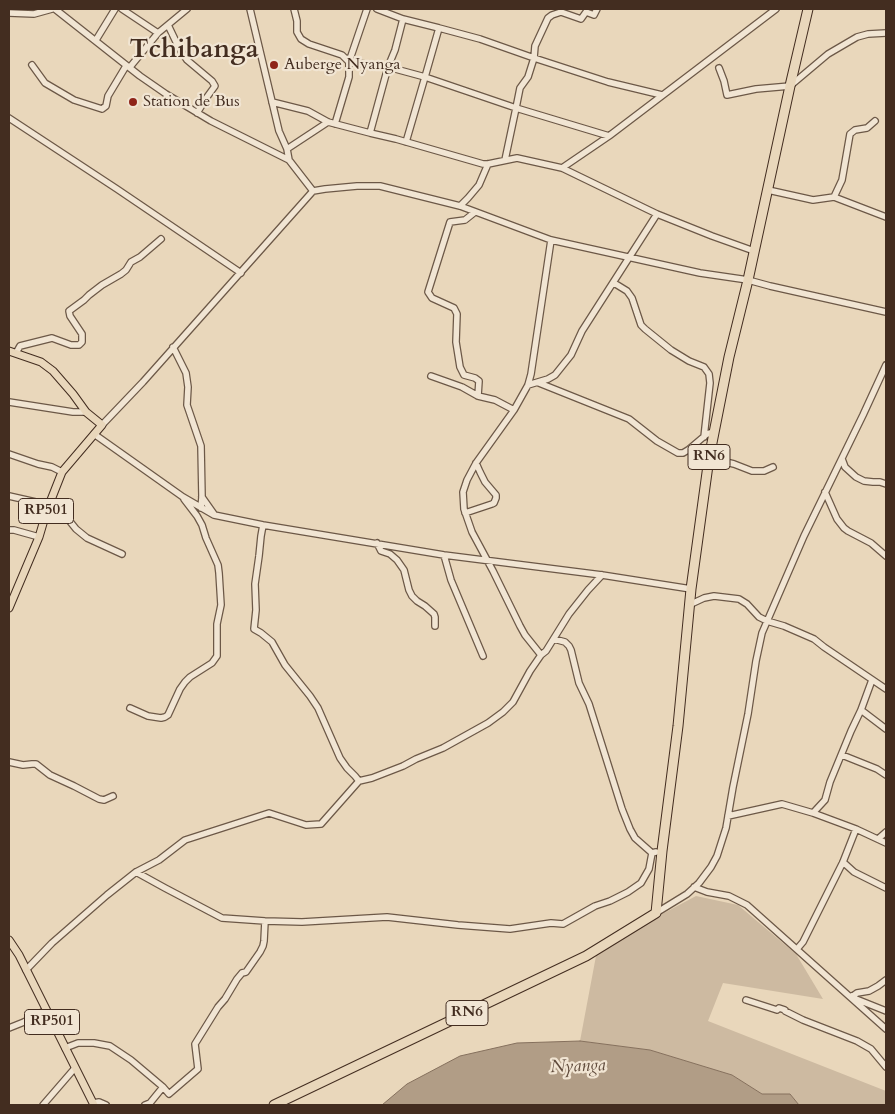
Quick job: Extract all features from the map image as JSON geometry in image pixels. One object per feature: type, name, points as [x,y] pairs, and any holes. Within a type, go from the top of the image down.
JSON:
[{"type":"highway","name":"RN6","points":[[274,1105],[586,956],[656,913],[678,726],[689,605],[709,458],[808,9]]},
{"type":"main road","points":[[13,352],[41,362],[54,371],[86,412],[102,425]]},
{"type":"main road","name":"RP501","points":[[9,608],[39,537],[48,507],[62,472],[102,425]]},
{"type":"main road","name":"RP501","points":[[9,940],[19,955],[94,1104]]},
{"type":"street","points":[[9,13],[34,14],[54,9],[140,76],[197,113],[289,160],[313,191]]},
{"type":"street","points":[[96,40],[115,9]]},
{"type":"street","points":[[122,9],[158,33]]},
{"type":"street","points":[[32,65],[45,82],[74,100],[102,109],[106,106],[108,96],[128,66],[158,33],[188,9]]},
{"type":"street","points":[[250,9],[279,131],[287,149],[289,160]]},
{"type":"street","points":[[294,9],[297,32],[301,39],[309,44],[342,55],[349,62],[388,67],[425,77],[516,108],[609,136]]},
{"type":"street","points":[[335,124],[349,77],[349,62],[367,9]]},
{"type":"street","points":[[377,9],[403,19],[480,39],[608,82],[662,95]]},
{"type":"street","points":[[505,160],[520,88],[528,77],[534,58],[535,46],[548,18],[561,12],[581,19],[586,12],[594,15],[597,9]]},
{"type":"street","points":[[562,168],[609,136],[776,9]]},
{"type":"street","points":[[370,134],[388,67],[396,50],[403,19]]},
{"type":"street","points":[[168,24],[178,48],[187,60],[212,81],[215,86],[197,113]]},
{"type":"street","points":[[406,142],[439,28]]},
{"type":"street","points":[[719,68],[727,95],[756,89],[790,86],[828,54],[857,37],[886,33]]},
{"type":"street","points":[[272,102],[308,111],[328,122],[475,162],[488,164],[517,158],[562,168],[657,214],[754,251]]},
{"type":"street","points":[[9,118],[241,273]]},
{"type":"street","points":[[834,197],[842,180],[850,134],[855,130],[867,128],[875,121]]},
{"type":"street","points":[[287,149],[328,122]]},
{"type":"street","points":[[460,206],[479,185],[488,164]]},
{"type":"street","points":[[102,425],[143,382],[313,191],[325,188],[380,186],[460,206],[551,240],[700,272],[748,280],[886,312]]},
{"type":"street","points":[[768,190],[813,200],[834,197],[886,217]]},
{"type":"street","points":[[476,212],[466,220],[450,222],[428,292],[432,298],[454,308],[457,314],[456,342],[460,367],[464,375],[475,378],[478,381],[478,396]]},
{"type":"street","points":[[548,386],[571,355],[582,331],[657,214]]},
{"type":"street","points":[[13,352],[20,346],[52,338],[71,345],[78,345],[82,342],[82,334],[70,316],[69,311],[102,285],[121,274],[131,262],[140,257],[161,239]]},
{"type":"street","points":[[541,656],[520,626],[472,532],[465,513],[463,492],[466,480],[476,463],[514,410],[528,385],[551,240]]},
{"type":"street","points":[[614,283],[627,291],[632,298],[641,325],[645,329],[671,350],[689,361],[704,367],[709,374],[710,382],[704,437]]},
{"type":"street","points":[[173,347],[186,373],[188,387],[187,405],[201,446],[202,497],[200,508]]},
{"type":"street","points":[[656,913],[687,894],[699,883],[717,856],[728,816],[751,698],[756,661],[766,621],[886,364]]},
{"type":"street","points":[[531,374],[537,382],[629,420],[678,452],[682,453],[688,450],[707,434],[714,432]]},
{"type":"street","points":[[528,385],[555,375]]},
{"type":"street","points":[[431,376],[462,387],[478,396],[495,400],[514,410]]},
{"type":"street","points":[[9,402],[72,412],[86,412]]},
{"type":"street","points":[[94,434],[183,497],[214,515],[444,555],[602,575],[691,589]]},
{"type":"street","points":[[9,454],[52,467],[62,472]]},
{"type":"street","points":[[709,458],[752,471],[764,471],[773,467]]},
{"type":"street","points":[[842,459],[850,472],[856,477],[886,484]]},
{"type":"street","points":[[465,513],[492,504],[496,498],[496,495],[482,477],[476,463]]},
{"type":"street","points":[[825,492],[836,519],[844,528],[872,543],[886,556]]},
{"type":"street","points":[[9,496],[48,507],[64,514],[76,529],[87,538],[122,554]]},
{"type":"street","points":[[130,708],[148,716],[165,717],[168,715],[180,688],[190,676],[212,663],[217,656],[217,624],[221,605],[221,581],[202,525],[183,497]]},
{"type":"street","points":[[202,497],[214,515]]},
{"type":"street","points":[[263,525],[255,584],[256,610],[254,629],[272,642],[285,665],[314,702],[340,758],[359,781]]},
{"type":"street","points":[[9,530],[39,537]]},
{"type":"street","points":[[377,543],[381,551],[390,554],[404,570],[412,596],[434,614],[435,626]]},
{"type":"street","points":[[444,555],[454,587],[483,656]]},
{"type":"street","points":[[26,970],[52,943],[107,894],[136,872],[159,860],[185,840],[270,813],[306,825],[321,824],[359,781],[403,766],[443,748],[488,723],[513,702],[521,686],[578,602],[602,575]]},
{"type":"street","points":[[689,605],[704,598],[714,596],[739,599],[766,621],[784,626],[814,639],[886,689]]},
{"type":"street","points":[[554,639],[565,642],[569,646],[579,683],[589,704],[630,829],[635,838],[652,853]]},
{"type":"street","points":[[814,813],[825,800],[830,782],[872,680]]},
{"type":"street","points":[[861,710],[886,728]]},
{"type":"street","points":[[842,755],[877,769],[886,775]]},
{"type":"street","points":[[9,762],[23,765],[36,764],[50,775],[99,799],[107,799],[113,796]]},
{"type":"street","points":[[728,816],[782,804],[814,813],[886,843]]},
{"type":"street","points":[[797,949],[803,942],[843,862],[856,829]]},
{"type":"street","points":[[878,839],[886,832]]},
{"type":"street","points":[[652,853],[662,851]]},
{"type":"street","points":[[136,872],[222,918],[302,922],[387,917],[458,925],[510,928],[551,923],[563,924],[595,906],[628,892],[641,882],[649,869],[652,853]]},
{"type":"street","points":[[843,862],[854,872],[886,888]]},
{"type":"street","points":[[694,887],[707,892],[729,896],[747,905],[886,1029]]},
{"type":"street","points":[[65,1048],[78,1042],[110,1046],[131,1060],[169,1094],[198,1069],[195,1044],[236,979],[246,972],[260,952],[264,941],[265,921]]},
{"type":"street","points":[[853,996],[878,986],[886,980]]},
{"type":"street","points":[[845,993],[886,1011]]},
{"type":"street","points":[[746,1000],[777,1010],[779,1008],[785,1010],[785,1012],[802,1020],[857,1041],[870,1049],[886,1067]]},
{"type":"street","points":[[9,1028],[46,1010]]},
{"type":"street","points":[[43,1105],[75,1068]]},
{"type":"street","points":[[145,1105],[150,1103],[163,1087]]},
{"type":"street","points":[[94,1104],[99,1102],[106,1105]]},
{"type":"shaded area","points":[[696,896],[738,905],[796,954],[823,999],[723,983],[708,1021],[886,1091],[886,1105],[799,1105],[790,1094],[762,1094],[732,1075],[650,1050],[580,1041],[596,956],[636,928]]},
{"type":"water","name":"Nyanga","points":[[580,1041],[650,1050],[732,1075],[762,1094],[790,1094],[799,1105],[382,1105],[407,1084],[460,1056],[517,1043]]},
{"type":"place","name":"Auberge Nyanga","points":[[274,65]]},
{"type":"place","name":"Station de Bus","points":[[133,102]]},
{"type":"district","name":"Tchibanga","points":[[194,51]]}]
